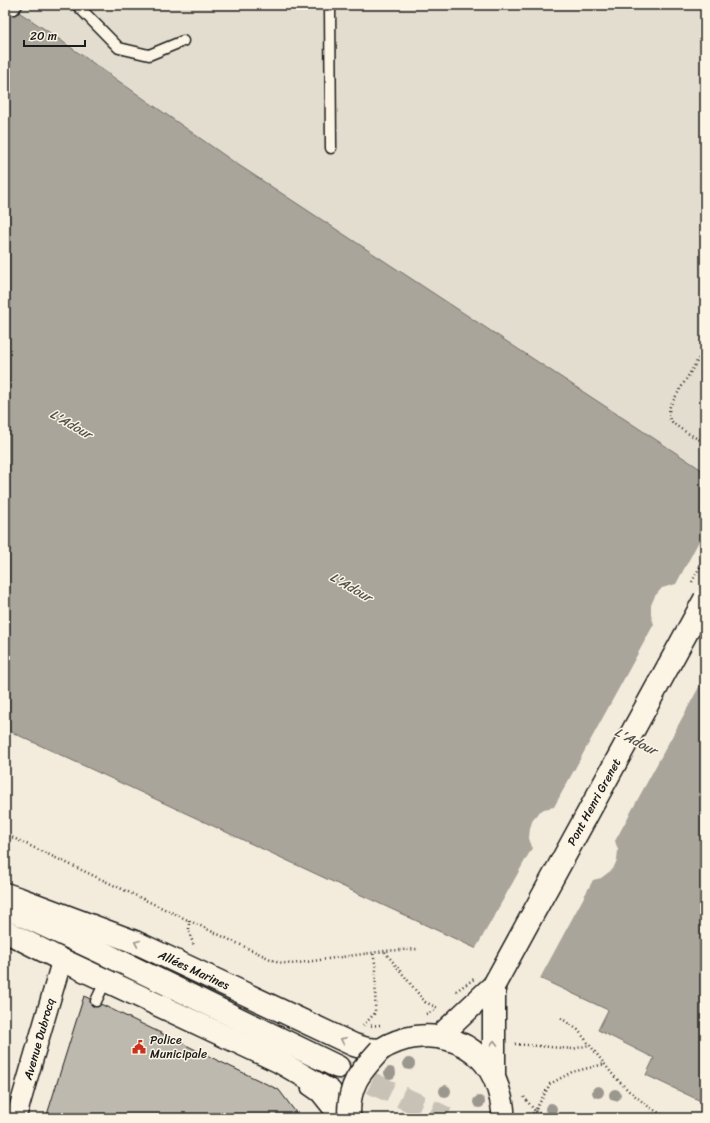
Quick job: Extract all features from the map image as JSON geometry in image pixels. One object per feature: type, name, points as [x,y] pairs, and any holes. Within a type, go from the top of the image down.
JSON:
[{"type":"main road","name":"Pont Henri Grenet","points":[[439,1036],[485,1006],[494,985],[705,599]]},
{"type":"main road","name":"Allées Marines","points":[[5,894],[135,942],[354,1045],[367,1049],[380,1050]]},
{"type":"main road","name":"Allées Marines","points":[[5,907],[338,1067]]},
{"type":"main road","name":"Allées Marines","points":[[5,924],[18,930],[105,954]]},
{"type":"main road","points":[[5,931],[62,960],[278,1061],[330,1091],[346,1118]]},
{"type":"main road","points":[[485,1006],[494,1075]]},
{"type":"main road","points":[[349,1118],[349,1105],[353,1087],[361,1070],[380,1050],[404,1038],[421,1036],[439,1036],[456,1041],[471,1050],[484,1061],[494,1075],[514,1114]]},
{"type":"street","name":"Avenue Dubrocq","points":[[16,1118],[62,960]]},
{"type":"lane","points":[[77,5],[119,48],[150,54],[183,41]]},
{"type":"lane","points":[[330,5],[331,148]]},
{"type":"lane","points":[[96,1001],[105,980],[120,994],[256,1059],[289,1077],[317,1096],[333,1118]]},
{"type":"path","points":[[705,348],[670,406],[669,412],[670,419],[674,424],[705,443]]},
{"type":"path","points":[[5,834],[277,962],[291,964],[385,951],[418,949]]},
{"type":"path","points":[[385,951],[424,1002]]},
{"type":"path","points":[[362,1027],[375,1013],[376,968],[373,953]]},
{"type":"path","points":[[561,1018],[578,1030],[613,1075],[629,1091],[649,1107],[668,1118]]},
{"type":"path","points":[[508,1044],[573,1049],[590,1045]]},
{"type":"path","points":[[514,1114],[550,1084],[572,1072],[605,1064]]},
{"type":"path","points":[[514,1114],[551,1118]]},
{"type":"shaded area","points":[[8,5],[705,5],[705,472],[234,162]]},
{"type":"water","name":"L'Adour","points":[[5,5],[8,5],[46,30],[234,162],[705,472],[705,1103],[646,1075],[654,1058],[598,1030],[608,1010],[5,729]]},
{"type":"pier","points":[[705,530],[705,676],[615,841],[618,850],[617,860],[613,869],[601,878],[593,880],[539,980],[475,950],[532,848],[529,838],[533,819],[544,809],[554,807],[654,624],[651,615],[651,605],[655,596],[662,588],[676,584]]},
{"type":"building","points":[[84,996],[279,1090],[300,1118],[46,1118]]},
{"type":"tunnel","points":[[341,1069],[447,1118]]},
{"type":"place","name":"Police Municipale","points":[[139,1047]]}]
